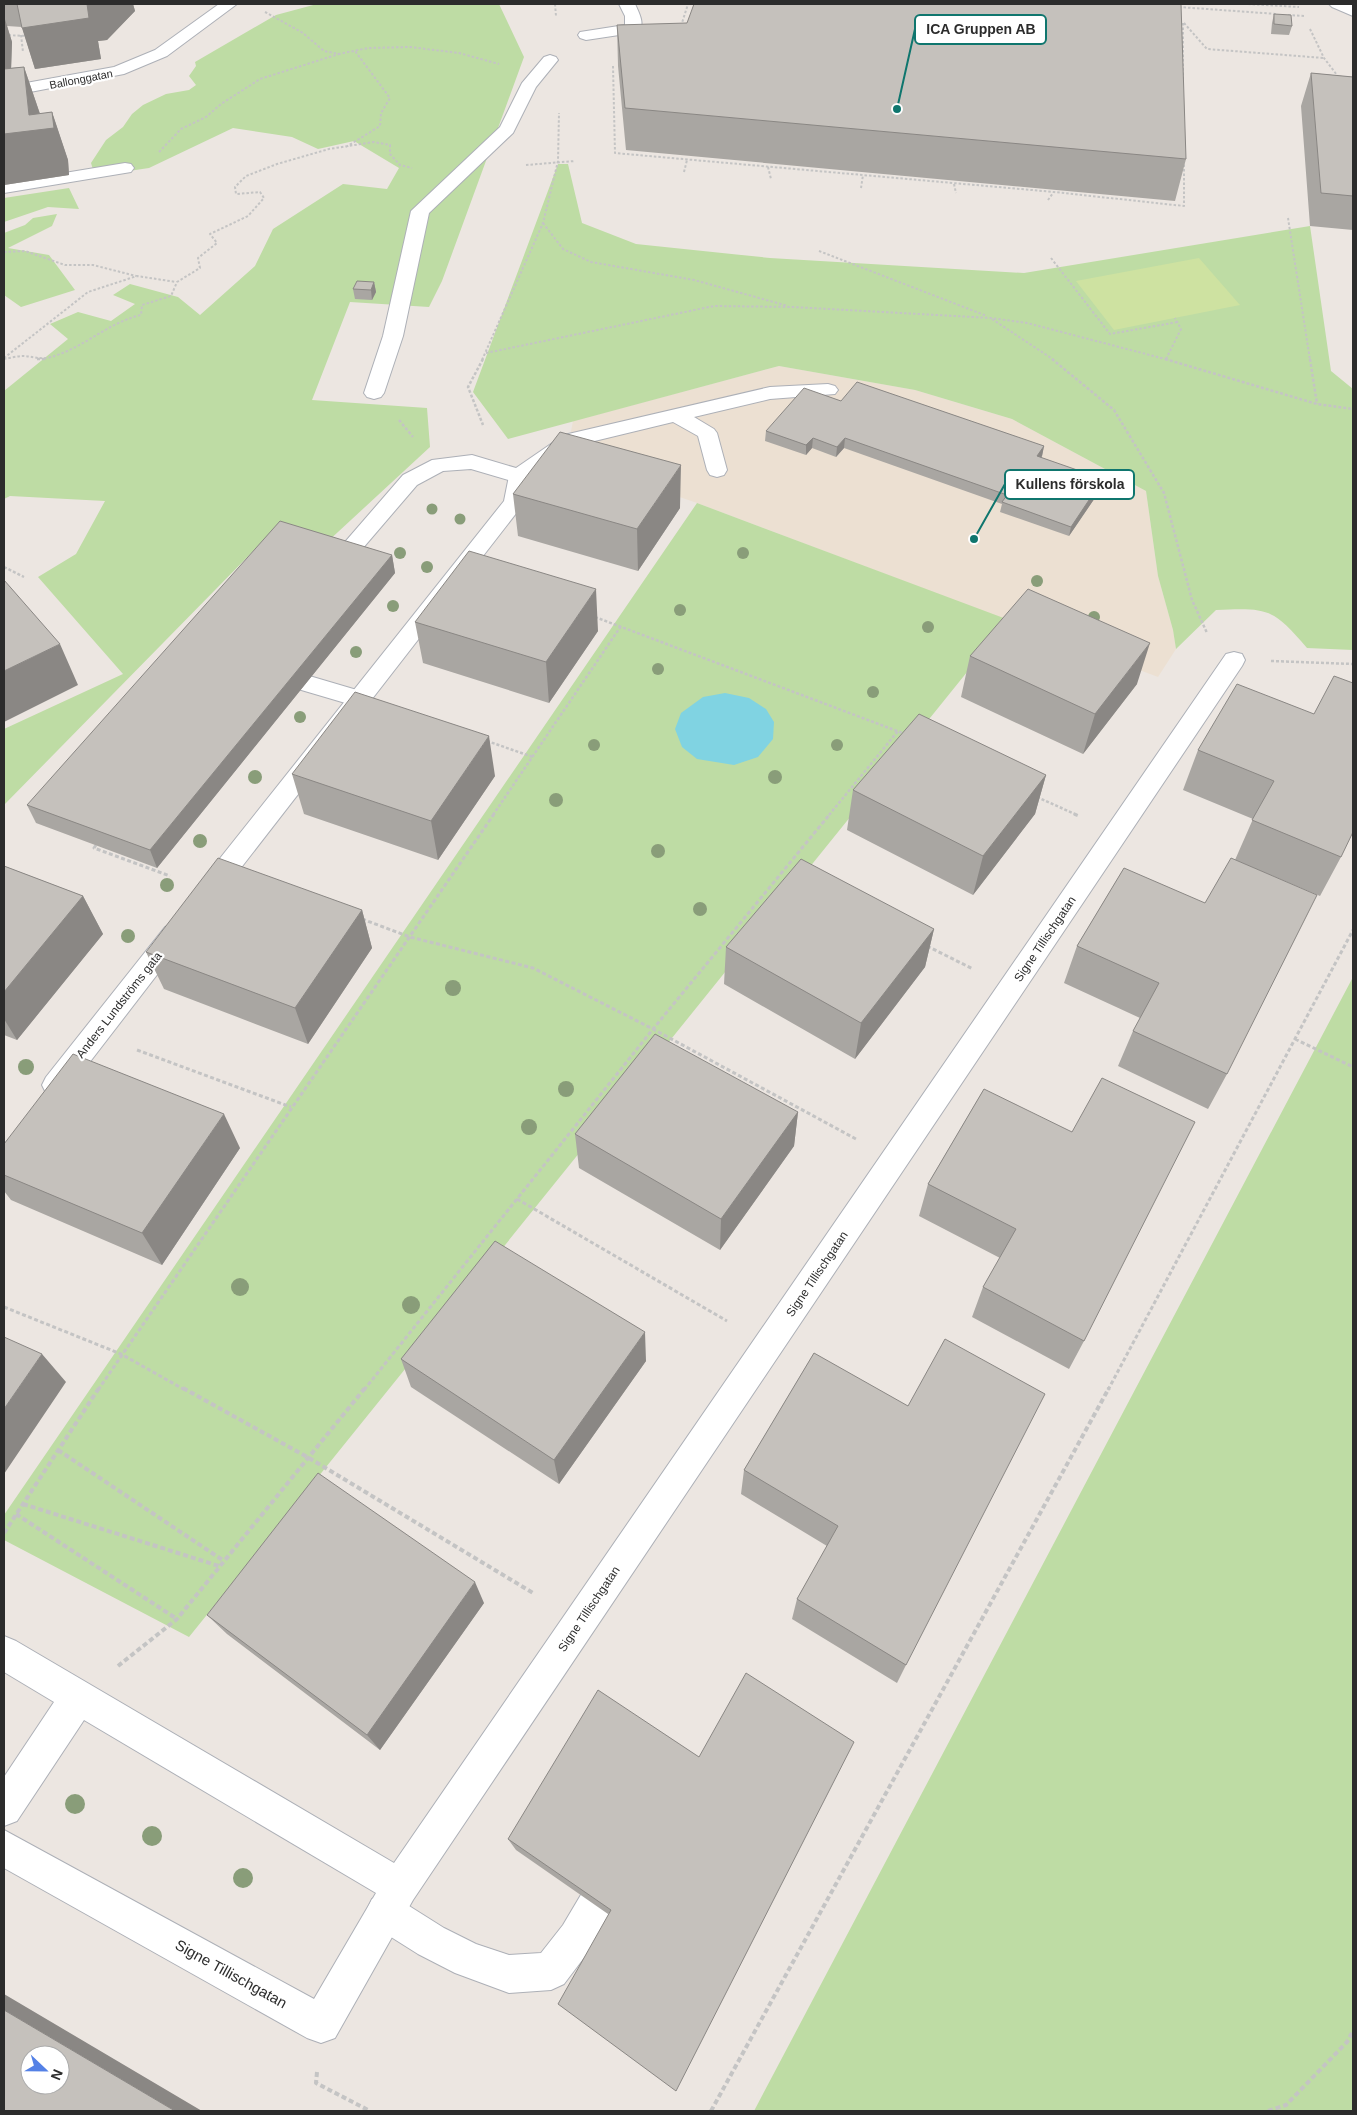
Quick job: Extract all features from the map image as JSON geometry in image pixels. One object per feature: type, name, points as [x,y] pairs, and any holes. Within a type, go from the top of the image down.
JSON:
[{"type":"street","points":[[222,4],[235,4]]},
{"type":"street","name":"Ballonggatan","points":[[4,92],[118,71],[161,53],[229,4]]},
{"type":"street","points":[[586,35],[635,36],[633,16],[627,4]]},
{"type":"street","points":[[1337,4],[1353,11]]},
{"type":"street","points":[[374,393],[393,336],[420,211],[508,130],[528,86],[550,60]]},
{"type":"street","points":[[4,188],[125,168]]},
{"type":"street","points":[[343,557],[410,480],[439,465],[472,462],[519,476],[571,440],[770,393],[828,390]]},
{"type":"street","points":[[677,416],[707,433],[717,470]]},
{"type":"street","name":"Anders Lundströms gata","points":[[40,1105],[514,502],[519,476]]},
{"type":"street","name":"Signe Tillischgatan","points":[[4,1848],[321,2024],[392,1900],[1234,660]]},
{"type":"street","points":[[306,683],[359,699]]},
{"type":"street","points":[[4,1653],[78,1698],[392,1900],[431,1941],[468,1960],[509,1974],[551,1971],[576,1938],[595,1906]]},
{"type":"street","points":[[4,1808],[78,1698]]},
{"type":"path","points":[[680,27],[688,4]]},
{"type":"path","points":[[1248,4],[1303,7]]},
{"type":"path","points":[[1179,7],[1303,16],[1311,14]]},
{"type":"path","points":[[258,8],[303,33],[324,51],[339,54]]},
{"type":"path","points":[[1183,81],[1183,23],[1206,49],[1324,58]]},
{"type":"path","points":[[1307,25],[1324,58],[1341,80]]},
{"type":"path","points":[[4,35],[32,36]]},
{"type":"path","points":[[22,35],[24,58]]},
{"type":"path","points":[[125,168],[151,160],[181,129],[206,117],[221,104],[260,79],[339,54],[368,48],[410,47],[435,49],[459,53],[529,75],[550,60],[559,99],[558,161],[543,223],[486,353],[468,387],[484,428]]},
{"type":"path","points":[[344,148],[380,126],[381,113],[390,98],[355,51]]},
{"type":"path","points":[[613,65],[616,153],[1054,192],[1184,206],[1184,158]]},
{"type":"path","points":[[4,359],[23,356],[36,360],[46,359],[91,340],[113,324],[141,315],[142,305],[171,296],[171,290],[176,282],[200,268],[198,258],[217,243],[210,234],[248,216],[264,198],[260,192],[236,194],[235,187],[246,176],[277,164],[329,149],[374,142],[390,145],[390,154],[400,164],[426,172],[435,160],[464,172],[558,161],[575,161]]},
{"type":"path","points":[[684,172],[687,160]]},
{"type":"path","points":[[768,168],[771,179]]},
{"type":"path","points":[[861,188],[862,175]]},
{"type":"path","points":[[954,184],[956,193]]},
{"type":"path","points":[[1048,200],[1054,192]]},
{"type":"path","points":[[1288,218],[1317,404]]},
{"type":"path","points":[[543,223],[563,249],[591,262],[694,280],[794,307]]},
{"type":"path","points":[[4,252],[25,250],[65,265],[93,266],[176,282]]},
{"type":"path","points":[[819,251],[991,318],[1045,353],[1114,410],[1164,493],[1192,600],[1210,640],[1234,660],[1353,664]]},
{"type":"path","points":[[1051,258],[1110,334],[1178,322]]},
{"type":"path","points":[[4,359],[88,292],[137,276]]},
{"type":"path","points":[[486,353],[714,306],[794,307],[991,318],[1027,323],[1166,359],[1317,404],[1353,409]]},
{"type":"path","points":[[1166,359],[1181,329],[1175,318]]},
{"type":"path","points":[[374,393],[390,405],[403,426],[439,465]]},
{"type":"path","points":[[4,567],[24,577]]},
{"type":"path","points":[[586,615],[621,626],[907,735]]},
{"type":"path","points":[[4,1533],[121,1354],[534,757],[621,626]]},
{"type":"path","points":[[78,1698],[177,1619],[309,1458],[653,1029],[898,731]]},
{"type":"path","points":[[482,740],[534,757]]},
{"type":"path","points":[[1034,796],[1084,819]]},
{"type":"path","points":[[96,845],[94,848],[173,877]]},
{"type":"path","points":[[782,873],[790,877]]},
{"type":"path","points":[[359,918],[410,937],[533,968],[653,1029],[856,1139]]},
{"type":"path","points":[[711,2111],[1086,1430],[1353,930]]},
{"type":"path","points":[[924,945],[976,970]]},
{"type":"path","points":[[1295,1039],[1353,1067]]},
{"type":"path","points":[[130,1047],[292,1107]]},
{"type":"path","points":[[517,1199],[727,1321]]},
{"type":"path","points":[[4,1307],[121,1354],[309,1458],[533,1593]]},
{"type":"path","points":[[58,1450],[224,1560]]},
{"type":"path","points":[[23,1504],[219,1566]]},
{"type":"path","points":[[16,1514],[177,1619]]},
{"type":"path","points":[[321,2024],[316,2083],[370,2111]]},
{"type":"path","points":[[1268,2111],[1286,2105],[1347,2042],[1353,2031]]},
{"type":"shaded area","points":[[779,366],[915,390],[1012,419],[1146,491],[1158,576],[1173,630],[1176,649],[1158,677],[697,503],[566,458],[573,421]]},
{"type":"green space","points":[[317,4],[499,4],[524,57],[442,281],[429,307],[350,302],[312,400],[427,408],[430,447],[325,544],[273,531],[4,805],[4,729],[123,674],[38,577],[76,554],[105,501],[10,496],[4,499],[4,391],[68,339],[50,324],[78,312],[111,321],[135,304],[113,295],[130,284],[178,297],[200,315],[255,266],[273,229],[343,184],[387,189],[399,168],[354,141],[318,149],[292,137],[233,128],[149,168],[95,176],[91,163],[106,140],[123,127],[132,114],[143,105],[166,94],[189,90],[196,85],[189,76],[196,66],[195,62],[276,15]]},
{"type":"green space","points":[[558,164],[568,164],[582,223],[636,244],[770,258],[1024,273],[1310,226],[1331,371],[1353,389],[1353,650],[1307,648],[1277,618],[1268,613],[1247,609],[1216,610],[1176,649],[1173,630],[1158,576],[1146,491],[1012,419],[915,390],[779,366],[508,439],[473,392]]},
{"type":"green space","points":[[69,188],[79,209],[48,207],[4,222],[4,198]]},
{"type":"green space","points":[[57,214],[52,226],[8,248],[49,255],[75,290],[21,307],[4,295],[4,233],[25,225],[33,218]]},
{"type":"green space","points":[[1199,258],[1240,305],[1114,330],[1076,281]]},
{"type":"green space","points":[[697,503],[1009,620],[189,1637],[4,1540],[4,1515]]},
{"type":"green space","points":[[1353,977],[1353,2111],[754,2111]]},
{"type":"water","points":[[725,693],[749,698],[766,709],[774,722],[773,739],[758,757],[734,765],[697,759],[682,747],[675,729],[681,713],[703,697]]},
{"type":"building","points":[[17,4],[87,4],[89,18],[22,28]]},
{"type":"building","points":[[694,4],[1181,4],[1186,159],[625,108],[617,25],[687,23]]},
{"type":"building","points":[[1274,14],[1291,15],[1292,26],[1274,24]]},
{"type":"building","points":[[24,67],[29,115],[52,112],[54,128],[4,134],[4,69]]},
{"type":"building","points":[[1311,73],[1353,77],[1353,196],[1321,193]]},
{"type":"building","points":[[357,281],[374,282],[371,290],[353,289]]},
{"type":"building","points":[[857,382],[1044,446],[1037,456],[1103,479],[1071,527],[1002,502],[1007,495],[845,438],[837,447],[813,438],[806,445],[766,431],[804,388],[841,401]]},
{"type":"building","points":[[560,432],[681,465],[637,529],[513,494]]},
{"type":"building","points":[[280,521],[392,555],[150,850],[27,805]]},
{"type":"building","points":[[469,551],[596,589],[546,662],[415,622]]},
{"type":"building","points":[[4,580],[60,644],[4,671]]},
{"type":"building","points":[[1028,589],[1150,643],[1095,714],[970,656]]},
{"type":"building","points":[[1334,676],[1353,683],[1353,832],[1341,857],[1252,820],[1274,781],[1198,750],[1237,684],[1314,714]]},
{"type":"building","points":[[355,692],[489,736],[431,821],[292,774]]},
{"type":"building","points":[[919,714],[1046,775],[983,856],[853,790]]},
{"type":"building","points":[[218,858],[362,910],[295,1008],[146,952]]},
{"type":"building","points":[[1231,858],[1317,895],[1227,1074],[1133,1031],[1159,983],[1077,946],[1124,868],[1205,903]]},
{"type":"building","points":[[801,859],[934,929],[861,1023],[726,947]]},
{"type":"building","points":[[4,866],[83,896],[4,992]]},
{"type":"building","points":[[655,1034],[798,1112],[721,1219],[575,1134]]},
{"type":"building","points":[[73,1054],[224,1114],[142,1233],[4,1175],[4,1144]]},
{"type":"building","points":[[1102,1078],[1195,1122],[1084,1341],[983,1287],[1016,1229],[928,1184],[984,1089],[1072,1132]]},
{"type":"building","points":[[495,1241],[645,1332],[554,1460],[401,1359]]},
{"type":"building","points":[[4,1337],[42,1354],[4,1409]]},
{"type":"building","points":[[945,1339],[1045,1394],[906,1665],[797,1599],[838,1526],[744,1470],[814,1353],[908,1406]]},
{"type":"building","points":[[318,1473],[475,1582],[367,1735],[207,1615]]},
{"type":"building","points":[[746,1673],[854,1742],[676,2091],[558,2004],[611,1910],[508,1839],[598,1690],[699,1757]]},
{"type":"building","points":[[4,2010],[63,2045],[20,2045],[20,2095],[70,2095],[70,2049],[175,2111],[4,2111]]},
{"type":"place","name":"ICA Gruppen AB","points":[[897,109]]},
{"type":"place","name":"Kullens förskola","points":[[974,539]]}]
